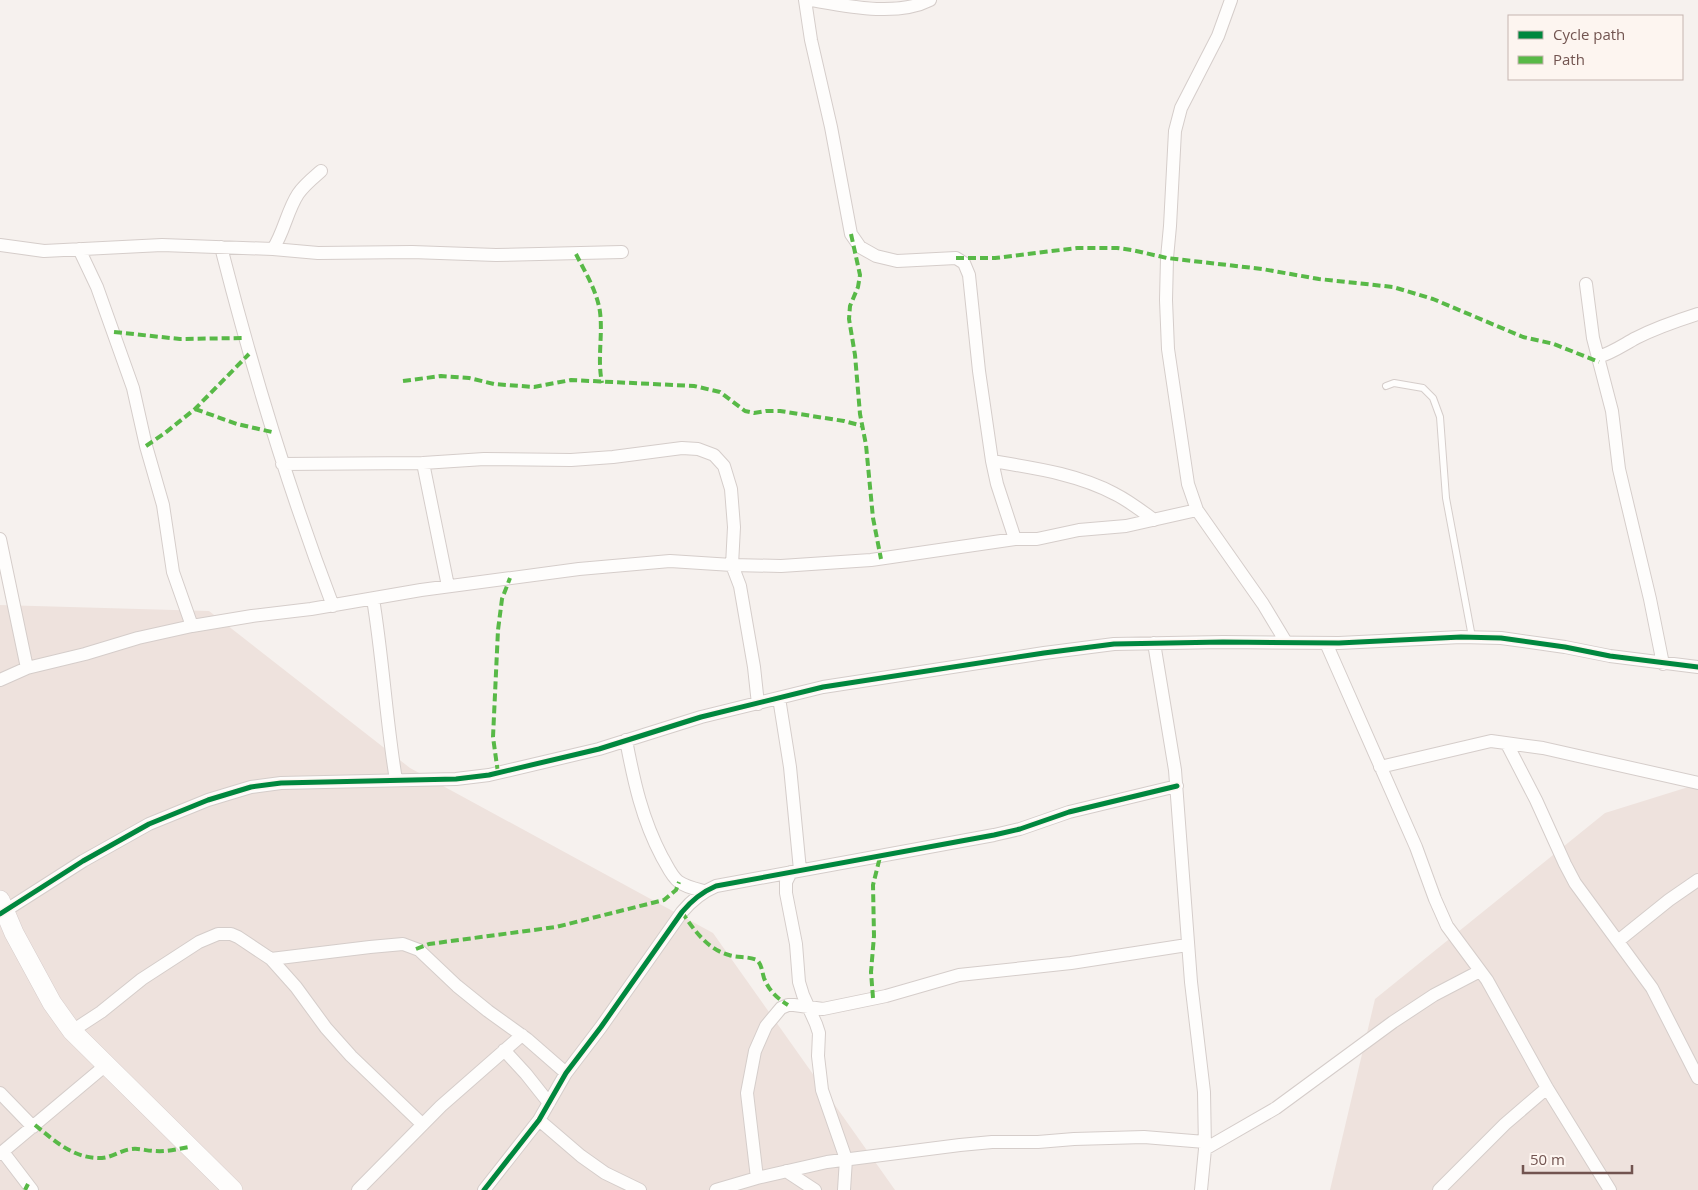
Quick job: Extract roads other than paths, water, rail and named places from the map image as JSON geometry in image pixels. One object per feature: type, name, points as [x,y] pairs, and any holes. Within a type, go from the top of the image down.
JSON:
[{"type":"street","points":[[805,0],[811,40],[833,136],[851,234],[860,248],[876,256],[897,261],[956,258],[964,263],[969,275],[979,371],[992,461],[997,484],[1015,539]]},
{"type":"street","points":[[811,0],[864,9],[898,8],[930,0]]},
{"type":"street","points":[[1232,0],[1218,36],[1181,108],[1176,131],[1167,258],[1168,349],[1188,484],[1198,510],[1263,604],[1286,642]]},
{"type":"street","points":[[273,249],[282,234],[297,195],[321,171]]},
{"type":"street","points":[[0,245],[44,251],[162,245],[273,249],[318,253],[412,252],[496,255],[622,252]]},
{"type":"street","points":[[221,247],[244,338],[282,464],[305,533],[333,606]]},
{"type":"street","points":[[79,249],[97,287],[133,388],[146,446],[163,505],[173,572],[192,626]]},
{"type":"street","points":[[1586,284],[1592,338],[1612,411],[1619,469],[1663,664]]},
{"type":"street","points":[[1598,357],[1611,353],[1668,323],[1698,314]]},
{"type":"street","points":[[282,464],[423,463],[484,459],[571,460],[613,457],[682,448],[714,455],[724,466],[731,489],[734,528],[732,565],[740,586],[754,667],[758,704]]},
{"type":"street","points":[[992,461],[1063,474],[1098,486],[1116,494],[1154,520]]},
{"type":"street","points":[[423,463],[448,586]]},
{"type":"street","points":[[0,680],[27,668],[85,654],[138,638],[192,626],[333,606],[448,586],[603,566],[670,560],[732,565],[781,566],[871,560],[1015,539],[1037,539],[1079,530],[1126,526],[1198,510]]},
{"type":"street","points":[[0,539],[27,668]]},
{"type":"street","points":[[373,599],[388,732],[396,780]]},
{"type":"street","points":[[233,1190],[72,1031],[52,1002],[2,909],[149,824],[208,800],[251,787],[281,783],[456,779],[489,775],[598,749],[701,717],[822,687],[1114,644],[1326,643],[1472,637],[1501,638],[1663,664],[1698,667]]},
{"type":"street","points":[[1154,643],[1177,786],[1187,945],[1204,1092],[1205,1146],[1201,1190]]},
{"type":"street","points":[[1326,643],[1416,847],[1447,926],[1504,1008],[1547,1088],[1610,1190]]},
{"type":"street","points":[[779,698],[790,767],[795,871],[786,882],[786,893],[796,944],[799,982],[819,1032],[818,1056],[822,1090],[846,1159],[844,1190]]},
{"type":"street","points":[[626,740],[641,806],[659,851],[671,873],[679,882],[704,891]]},
{"type":"street","points":[[1380,767],[1491,741],[1543,748],[1698,783]]},
{"type":"street","points":[[1508,744],[1575,883],[1652,988],[1698,1078]]},
{"type":"street","points":[[484,1190],[540,1120],[566,1074],[682,912],[692,900],[704,891],[716,886],[994,835],[1020,829],[1068,812],[1177,786]]},
{"type":"street","points":[[1618,941],[1669,900],[1698,880]]},
{"type":"street","points":[[72,1031],[101,1012],[121,994],[199,942],[218,934],[231,934],[271,959],[351,1056],[422,1124]]},
{"type":"street","points":[[271,959],[403,944],[419,950],[456,986],[522,1036],[566,1074]]},
{"type":"street","points":[[757,1178],[747,1093],[755,1051],[766,1026],[781,1008],[788,1005],[823,1009],[886,996],[959,975],[1072,963],[1187,945]]},
{"type":"street","points":[[716,1190],[786,1171],[846,1159],[992,1142],[1038,1142],[1144,1137],[1205,1146],[1276,1108],[1434,994],[1480,971]]},
{"type":"street","points":[[358,1190],[447,1100],[522,1036]]},
{"type":"street","points":[[504,1050],[549,1103]]},
{"type":"street","points":[[32,1190],[1,1153],[106,1065]]},
{"type":"street","points":[[1439,1190],[1505,1124],[1547,1088]]},
{"type":"street","points":[[0,1093],[33,1126]]},
{"type":"street","points":[[540,1120],[574,1151],[597,1168],[640,1190]]},
{"type":"street","points":[[786,1171],[815,1190]]},
{"type":"lane","points":[[1386,386],[1394,383],[1423,388],[1433,398],[1440,417],[1446,498],[1472,637]]}]
